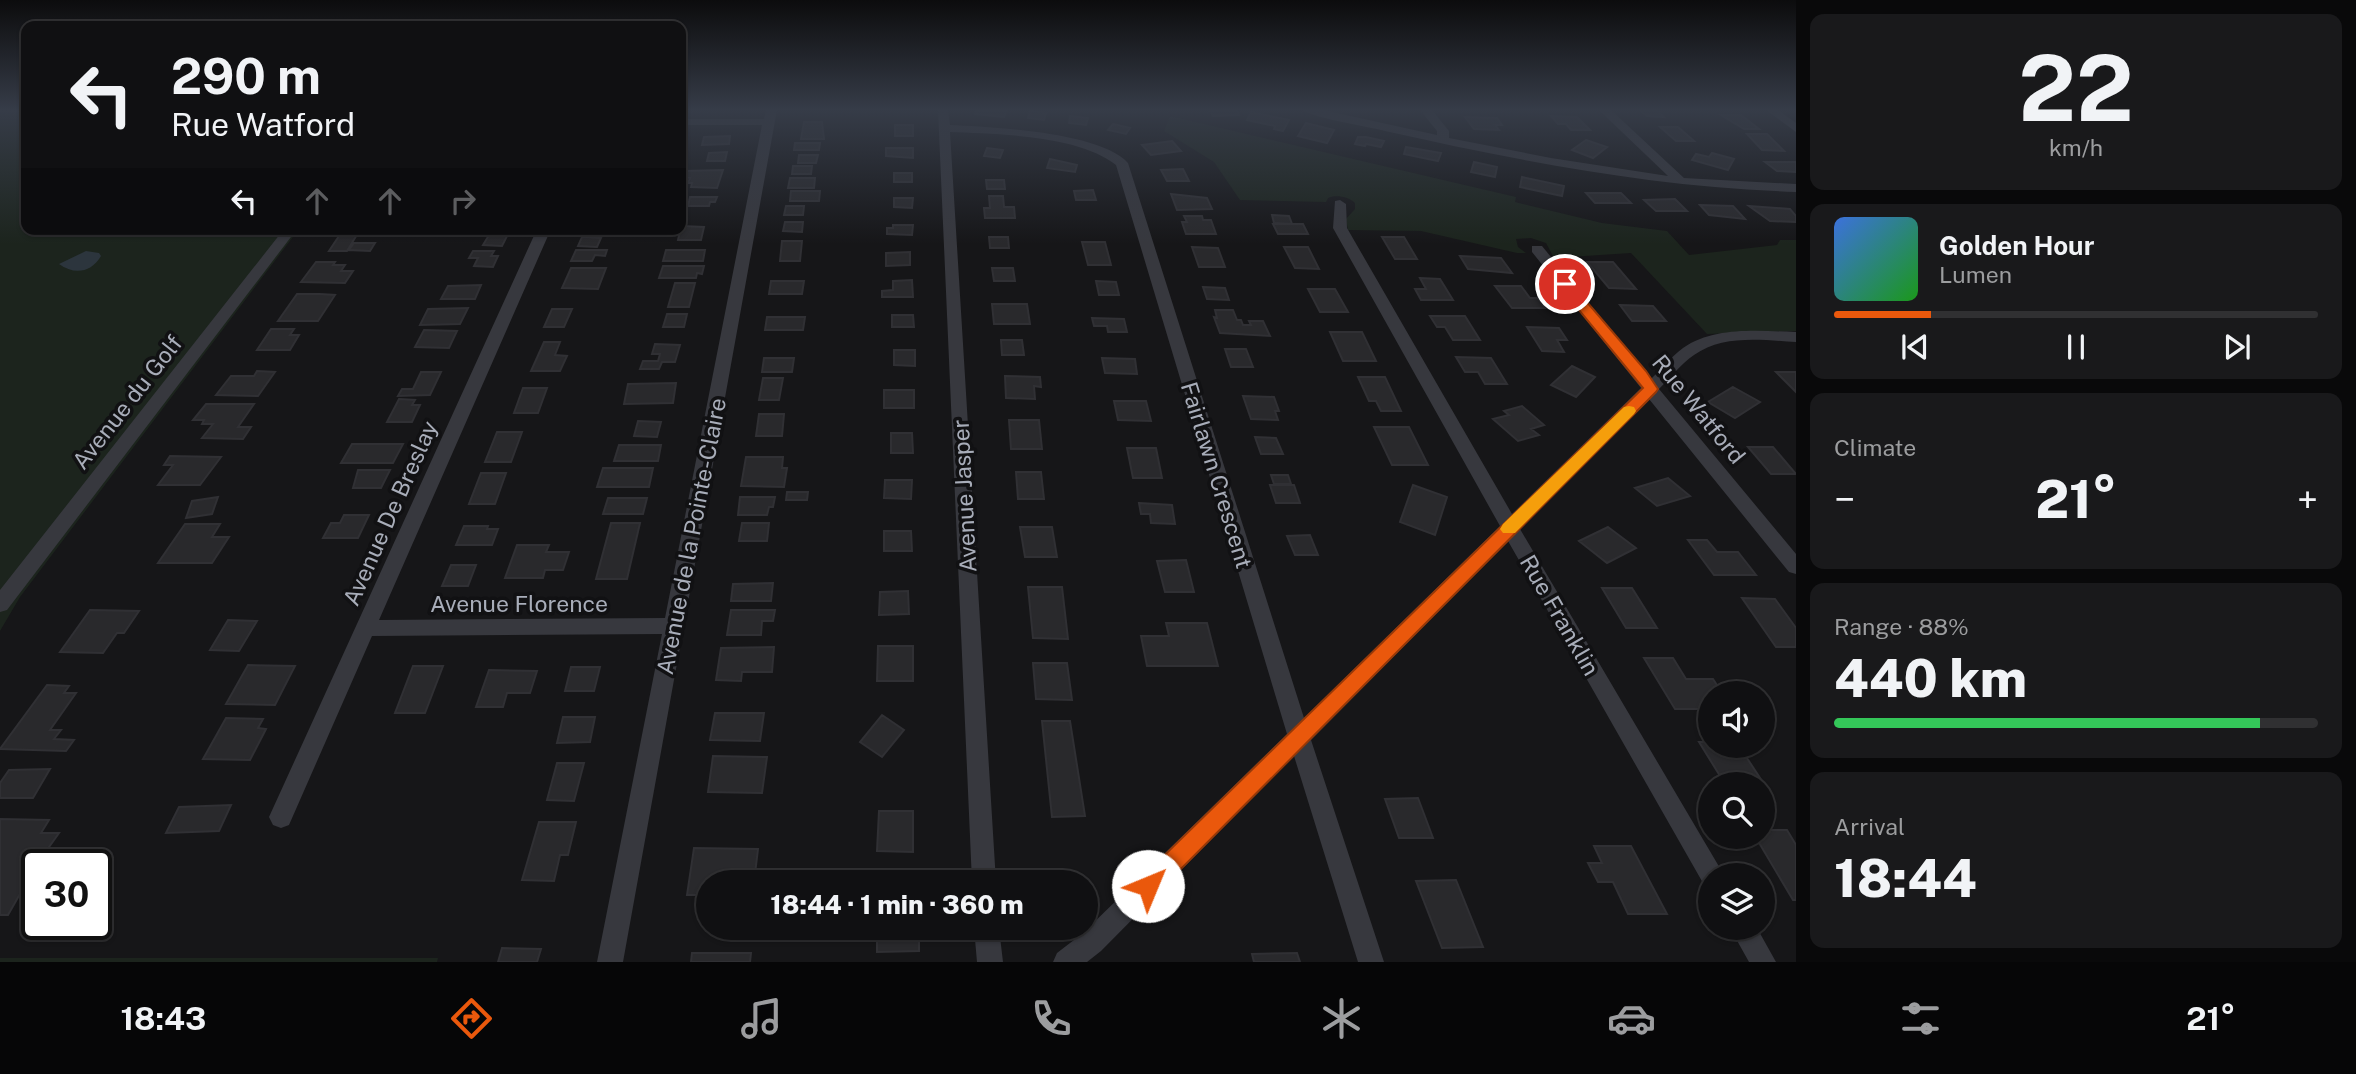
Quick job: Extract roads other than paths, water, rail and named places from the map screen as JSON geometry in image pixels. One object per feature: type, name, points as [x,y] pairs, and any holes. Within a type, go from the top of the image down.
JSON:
[{"type":"street","name":"Avenue de la Pointe-Claire","points":[[610,962],[763,155]]},
{"type":"street","name":"Avenue Jasper","points":[[945,155],[983,870]]},
{"type":"street","name":"Fairlawn Crescent","points":[[1114,155],[1122,163],[1237,542],[1371,962]]},
{"type":"street","points":[[1513,155],[1579,169],[1681,183],[1796,188]]},
{"type":"street","points":[[1652,155],[1681,183]]},
{"type":"street","name":"Rue Franklin","points":[[1340,204],[1340,228],[1705,863]]},
{"type":"street","name":"Avenue du Golf","points":[[0,604],[286,235]]},
{"type":"street","name":"Avenue De Breslay","points":[[281,817],[541,235]]},
{"type":"street","name":"Rue Watford","points":[[1536,249],[1796,567]]},
{"type":"street","points":[[1066,962],[1092,942],[1681,358],[1703,343],[1737,337],[1796,337]]},
{"type":"street","name":"Avenue Florence","points":[[365,628],[674,626]]},
{"type":"street","points":[[988,940],[990,962]]},
{"type":"street","points":[[1750,940],[1763,962]]}]
